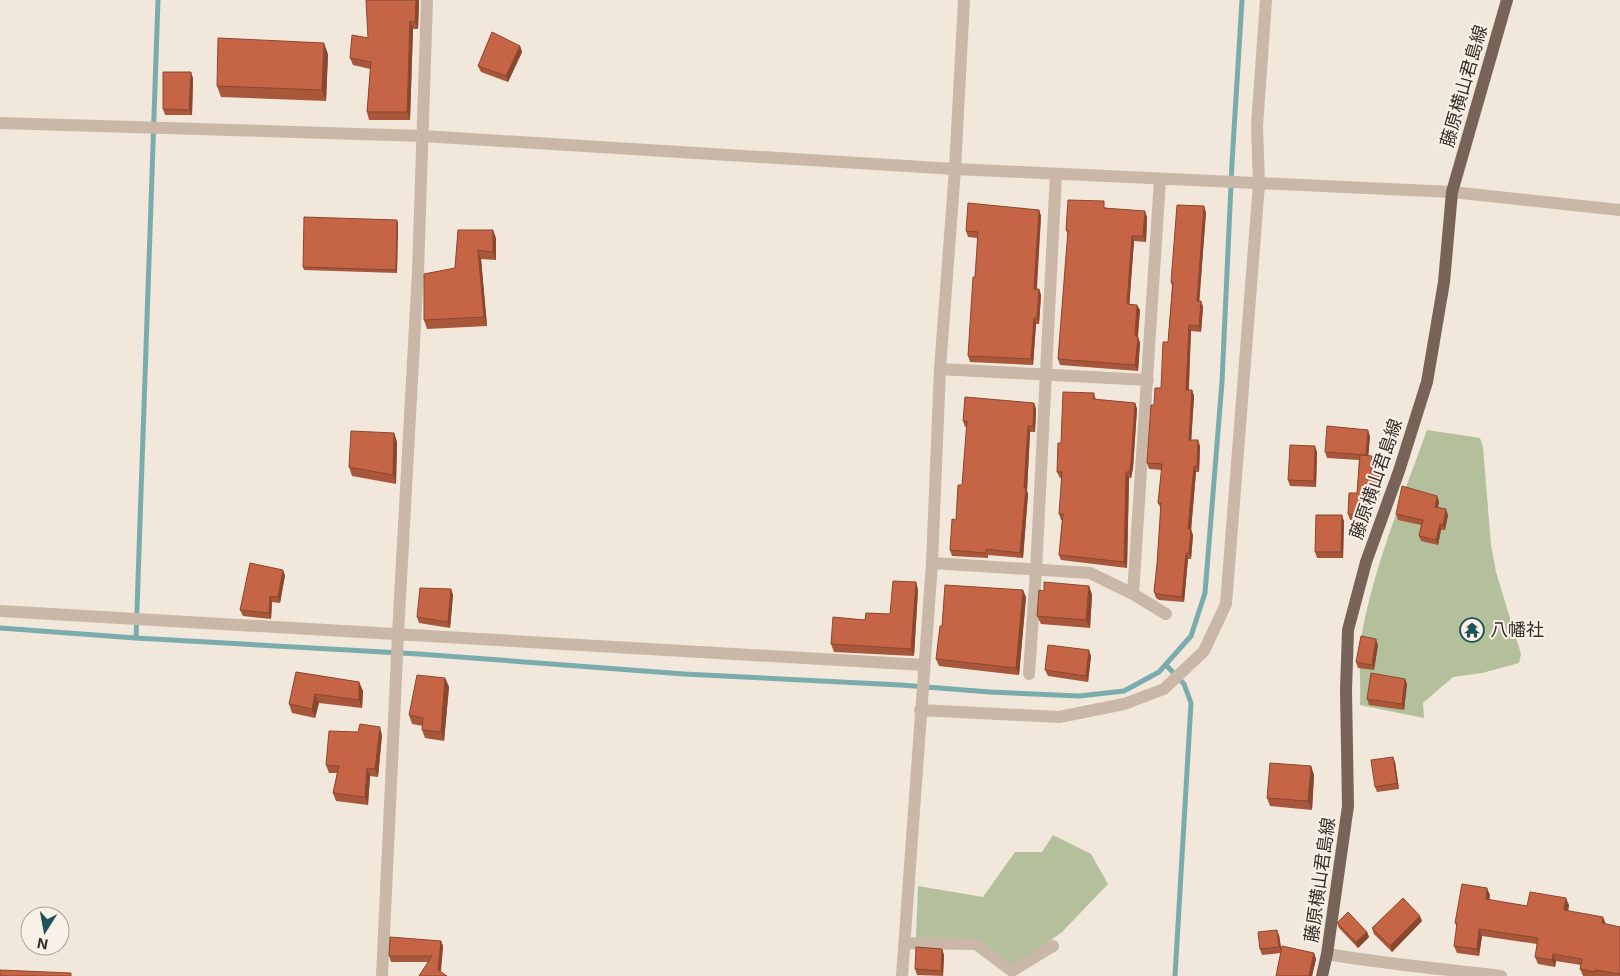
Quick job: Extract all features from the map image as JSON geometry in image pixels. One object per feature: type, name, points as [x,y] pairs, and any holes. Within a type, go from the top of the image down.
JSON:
[{"type":"main road","name":"藤原横山君島線","points":[[1322,976],[1327,954],[1348,806],[1346,690],[1348,630],[1366,562],[1399,471],[1427,382],[1444,282],[1452,192],[1507,0]]},
{"type":"street","points":[[382,976],[423,136],[427,0]]},
{"type":"street","points":[[902,976],[932,563],[940,369],[955,169],[964,0]]},
{"type":"street","points":[[920,710],[1059,717],[1124,704],[1164,688],[1204,651],[1226,604],[1259,184],[1257,126],[1266,0]]},
{"type":"street","points":[[0,123],[423,136],[955,169],[1452,192],[1620,210]]},
{"type":"street","points":[[1029,674],[1047,374],[1056,174]]},
{"type":"street","points":[[1133,594],[1160,179]]},
{"type":"street","points":[[940,369],[1148,380]]},
{"type":"street","points":[[932,563],[1090,573],[1133,594],[1166,614]]},
{"type":"street","points":[[0,611],[398,634],[924,669]]},
{"type":"street","points":[[905,944],[976,944],[1012,971],[1053,946]]},
{"type":"street","points":[[1327,954],[1368,961],[1501,976]]},
{"type":"green space","points":[[1427,430],[1480,438],[1483,447],[1491,545],[1496,572],[1521,654],[1519,663],[1482,673],[1453,677],[1423,703],[1424,718],[1360,705],[1360,659],[1362,633],[1374,581],[1390,530]]},
{"type":"green space","points":[[1053,835],[1091,854],[1108,884],[1062,932],[1013,967],[978,939],[916,939],[918,886],[983,897],[1015,852],[1042,852]]},
{"type":"building","points":[[366,0],[416,0],[415,22],[410,21],[407,112],[367,112],[371,62],[350,58],[352,35],[368,38]]},
{"type":"building","points":[[492,32],[520,46],[506,76],[478,66]]},
{"type":"building","points":[[218,38],[324,43],[322,90],[217,86]]},
{"type":"building","points":[[163,72],[191,72],[189,110],[163,109]]},
{"type":"building","points":[[1068,200],[1104,201],[1104,208],[1145,211],[1143,236],[1132,236],[1127,304],[1137,305],[1135,336],[1138,337],[1135,365],[1058,359],[1068,230],[1066,230]]},
{"type":"building","points":[[968,203],[1039,210],[1034,289],[1039,289],[1037,318],[1034,318],[1031,359],[968,356],[978,232],[966,231]]},
{"type":"building","points":[[1177,205],[1204,206],[1197,301],[1201,301],[1199,326],[1189,325],[1186,390],[1192,390],[1189,440],[1198,440],[1197,466],[1194,466],[1188,529],[1191,529],[1189,553],[1186,553],[1182,597],[1154,592],[1161,503],[1158,503],[1162,464],[1147,463],[1151,405],[1154,405],[1155,388],[1161,388],[1163,342],[1168,342]]},
{"type":"building","points":[[304,217],[397,220],[396,270],[303,267]]},
{"type":"building","points":[[458,230],[493,230],[493,252],[478,250],[484,317],[424,320],[424,274],[455,268]]},
{"type":"building","points":[[1063,392],[1094,393],[1093,399],[1135,403],[1131,463],[1129,472],[1126,472],[1124,562],[1059,555],[1063,514],[1059,514],[1062,472],[1057,472],[1058,443],[1061,443]]},
{"type":"building","points":[[965,397],[1034,403],[1033,426],[1028,426],[1024,488],[1026,488],[1020,553],[986,549],[986,553],[950,550],[952,519],[956,520],[958,485],[962,485],[967,421],[963,421]]},
{"type":"building","points":[[1327,426],[1368,430],[1366,455],[1325,452]]},
{"type":"building","points":[[351,431],[394,433],[393,475],[349,467]]},
{"type":"building","points":[[1290,445],[1315,446],[1314,481],[1288,480]]},
{"type":"building","points":[[1360,455],[1372,456],[1371,472],[1379,472],[1378,489],[1370,489],[1368,515],[1348,514],[1349,493],[1357,493]]},
{"type":"building","points":[[1402,486],[1437,496],[1435,507],[1446,509],[1443,525],[1440,524],[1436,540],[1419,536],[1423,520],[1396,514]]},
{"type":"building","points":[[1316,515],[1342,515],[1341,552],[1315,552]]},
{"type":"building","points":[[250,563],[283,570],[278,597],[270,596],[269,613],[240,610]]},
{"type":"building","points":[[893,581],[916,582],[911,649],[831,644],[833,617],[865,620],[866,613],[890,614]]},
{"type":"building","points":[[1044,582],[1089,586],[1086,620],[1037,616],[1039,590],[1044,591]]},
{"type":"building","points":[[945,585],[1023,590],[1016,668],[936,659],[940,626],[942,626]]},
{"type":"building","points":[[420,588],[451,589],[448,622],[417,617]]},
{"type":"building","points":[[1361,636],[1376,639],[1372,665],[1356,662]]},
{"type":"building","points":[[1048,645],[1089,650],[1086,676],[1045,670]]},
{"type":"building","points":[[296,672],[359,682],[359,700],[315,694],[312,709],[289,704]]},
{"type":"building","points":[[1371,673],[1405,679],[1402,704],[1367,699]]},
{"type":"building","points":[[417,675],[445,678],[441,732],[422,730],[423,718],[409,715]]},
{"type":"building","points":[[360,724],[380,727],[375,769],[367,768],[365,797],[333,793],[339,766],[326,765],[329,731],[358,732]]},
{"type":"building","points":[[1393,757],[1397,783],[1375,787],[1371,760]]},
{"type":"building","points":[[1270,763],[1311,766],[1308,801],[1267,798]]},
{"type":"building","points":[[1462,884],[1487,888],[1486,899],[1527,906],[1530,892],[1566,898],[1564,910],[1603,917],[1602,923],[1620,927],[1620,974],[1580,969],[1582,959],[1553,954],[1552,960],[1535,957],[1538,938],[1479,929],[1477,949],[1454,946],[1457,923],[1455,923]]},
{"type":"building","points":[[1403,898],[1420,916],[1390,946],[1372,928]]},
{"type":"building","points":[[1348,912],[1367,932],[1356,942],[1337,923]]},
{"type":"building","points":[[1277,930],[1279,947],[1260,949],[1258,932]]},
{"type":"building","points":[[390,937],[441,941],[438,970],[447,976],[419,976],[432,956],[389,956]]},
{"type":"building","points":[[1282,946],[1314,953],[1309,976],[1276,976]]},
{"type":"building","points":[[916,947],[942,949],[941,971],[915,969]]},
{"type":"building","points":[[0,970],[71,973],[71,976],[0,976]]},
{"type":"waterway","points":[[0,628],[136,638],[158,0]]},
{"type":"waterway","points":[[136,638],[419,654],[684,674],[1079,696],[1124,691],[1159,672],[1191,636],[1205,593],[1222,382],[1242,0]]},
{"type":"waterway","points":[[1166,665],[1184,684],[1191,703],[1175,976]]},
{"type":"place","name":"八幡社","points":[[1472,630]]}]
